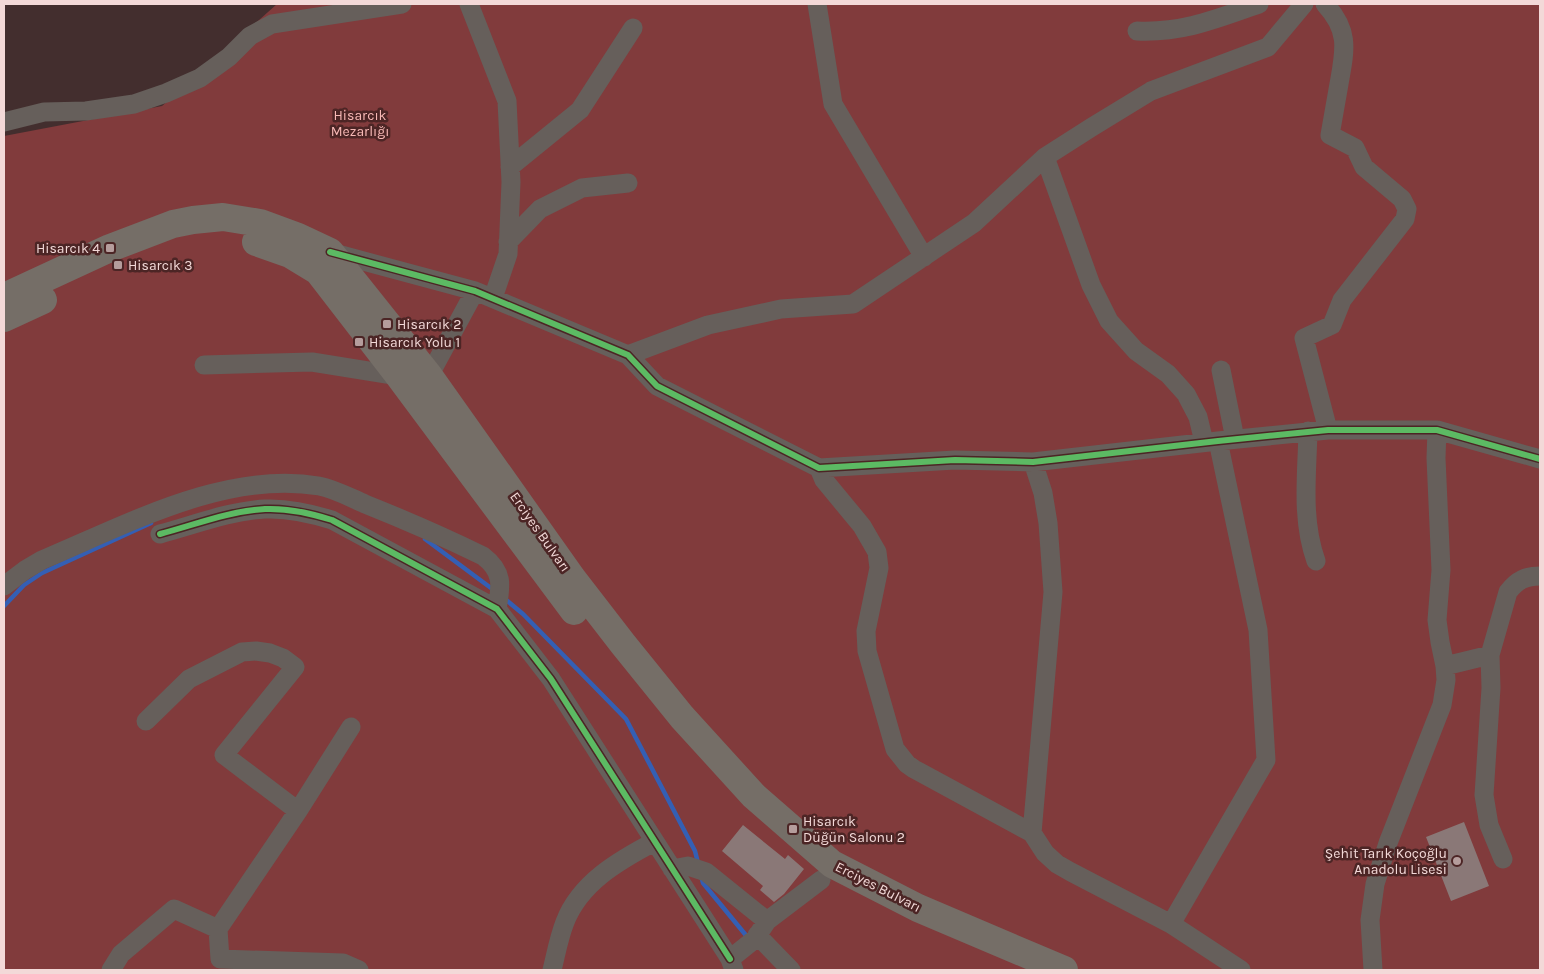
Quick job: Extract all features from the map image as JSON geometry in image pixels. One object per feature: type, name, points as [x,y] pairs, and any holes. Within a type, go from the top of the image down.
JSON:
[{"type":"highway","name":"Erciyes Bulvarı","points":[[4,297],[110,248],[173,224],[193,220],[223,217],[260,223],[298,237],[330,252],[429,376],[572,578],[623,644],[682,717],[754,796],[832,864],[918,908],[1064,970]]},
{"type":"highway","name":"Erciyes Bulvarı","points":[[4,318],[118,266],[178,242],[222,236],[255,242],[290,254],[318,271],[399,376],[608,656],[668,729],[741,810],[821,880],[910,925],[1013,970]]},
{"type":"street","points":[[4,122],[44,112],[86,111],[134,104],[200,78],[229,57],[250,36],[272,24],[402,4]]},
{"type":"street","points":[[469,4],[507,101],[511,182],[508,254],[493,298]]},
{"type":"street","points":[[817,4],[833,104],[924,257]]},
{"type":"street","points":[[1137,31],[1166,31],[1197,26],[1259,4]]},
{"type":"street","points":[[628,355],[708,325],[781,309],[853,304],[974,223],[1045,157],[1151,91],[1268,47],[1304,4]]},
{"type":"street","points":[[1325,4],[1335,14],[1340,26],[1345,50],[1330,135],[1355,148],[1364,166],[1402,199],[1408,209],[1405,220],[1342,300],[1332,325],[1304,338],[1328,430]]},
{"type":"street","points":[[510,166],[580,110],[633,28]]},
{"type":"street","points":[[1045,157],[1091,285],[1109,321],[1136,351],[1168,374],[1186,394],[1198,417],[1219,440]]},
{"type":"street","points":[[508,242],[540,209],[582,188],[628,183]]},
{"type":"street","points":[[330,252],[476,291],[628,355],[657,386],[819,468],[955,460],[1033,462],[1219,440],[1328,430],[1437,430],[1540,459]]},
{"type":"street","points":[[429,376],[476,291]]},
{"type":"street","points":[[204,365],[312,362],[399,376]]},
{"type":"street","points":[[1171,924],[1266,760],[1258,630],[1219,440],[1221,370]]},
{"type":"street","points":[[1374,970],[1370,920],[1375,884],[1388,843],[1442,705],[1446,680],[1437,620],[1441,570],[1436,458],[1437,430]]},
{"type":"street","points":[[1308,431],[1306,518],[1311,548],[1316,562]]},
{"type":"street","points":[[1032,834],[1053,592],[1048,523],[1043,494],[1033,462]]},
{"type":"street","points":[[819,468],[824,480],[862,526],[877,552],[879,568],[866,631],[867,651],[895,749],[906,764],[1032,834],[1045,853],[1058,864],[1171,924],[1241,970]]},
{"type":"street","points":[[4,586],[42,560],[165,508],[235,488],[294,483],[322,486],[425,528],[483,556],[496,570],[500,579],[499,600]]},
{"type":"street","points":[[160,534],[242,512],[265,509],[288,510],[310,514],[332,520],[499,600],[672,869],[747,946],[791,970]]},
{"type":"street","points":[[1503,860],[1489,825],[1484,795],[1490,696],[1490,655],[1508,592],[1513,585],[1523,578],[1540,576]]},
{"type":"street","points":[[146,721],[188,679],[242,652],[256,650],[270,652],[283,658],[295,667],[224,755],[298,810]]},
{"type":"street","points":[[1445,666],[1490,655]]},
{"type":"street","points":[[351,727],[218,929],[220,959],[343,963],[359,970]]},
{"type":"street","points":[[552,970],[565,923],[573,906],[585,889],[622,858],[654,842]]},
{"type":"street","points":[[672,869],[682,867],[700,870],[747,946]]},
{"type":"street","points":[[747,946],[821,880]]},
{"type":"street","points":[[111,970],[121,954],[174,909],[218,929]]},
{"type":"green space","name":"Hisarcık Mezarlığı","points":[[277,4],[1540,4],[1540,970],[4,970],[4,136],[162,106]]},
{"type":"building","name":"Şehit Tarık Koçoğlu Anadolu Lisesi","points":[[1464,822],[1489,886],[1451,901],[1426,837]]},
{"type":"building","points":[[743,825],[785,859],[788,855],[804,869],[784,894],[774,902],[760,890],[763,886],[722,851]]},
{"type":"waterway","points":[[4,606],[24,585],[42,573],[151,523]]},
{"type":"waterway","points":[[425,539],[495,591]]},
{"type":"waterway","points":[[505,599],[523,614],[626,719],[695,851],[698,863]]},
{"type":"waterway","points":[[701,876],[703,883],[749,939]]},
{"type":"cycle path","points":[[330,252],[475,291],[628,355],[657,386],[819,468],[955,460],[1033,462],[1328,430],[1437,430],[1540,459]]},
{"type":"cycle path","points":[[160,534],[225,515],[252,510],[282,509],[307,513],[332,520],[497,609],[551,679],[730,959]]},
{"type":"place","name":"Hisarcık 4","points":[[110,248]]},
{"type":"place","name":"Hisarcık 3","points":[[118,265]]},
{"type":"place","name":"Hisarcık 2","points":[[387,324]]},
{"type":"place","name":"Hisarcık Yolu 1","points":[[359,342]]},
{"type":"place","name":"Hisarcık Düğün Salonu 2","points":[[793,829]]},
{"type":"place","name":"Şehit Tarık Koçoğlu Anadolu Lisesi","points":[[1457,861]]}]
